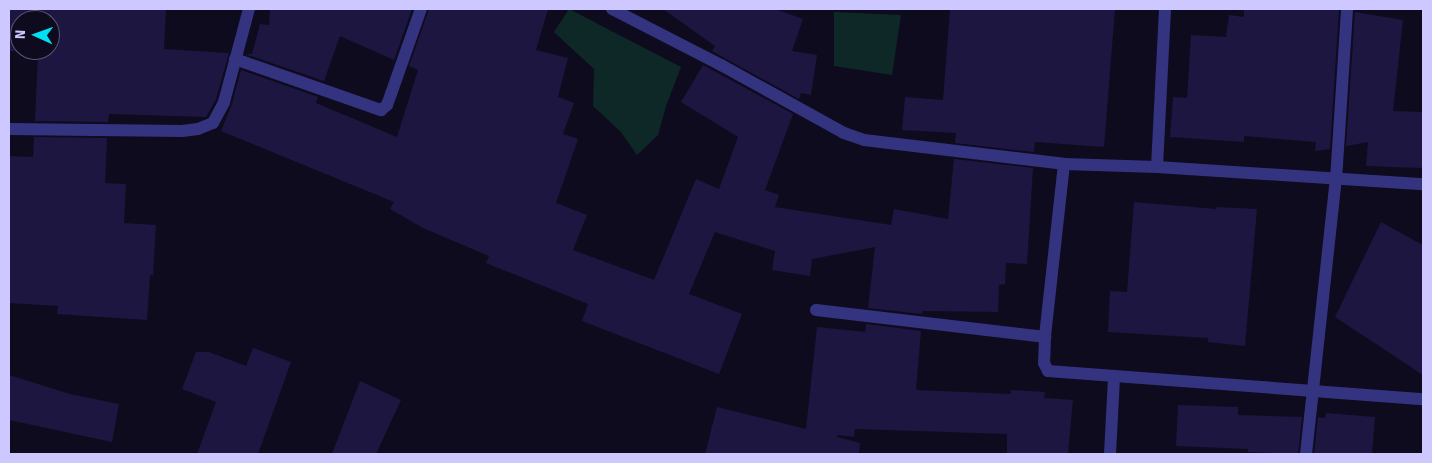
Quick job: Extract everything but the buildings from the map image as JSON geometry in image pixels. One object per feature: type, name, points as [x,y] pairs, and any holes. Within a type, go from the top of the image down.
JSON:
[{"type":"street","points":[[9,129],[198,129],[213,123],[219,114],[250,9]]},
{"type":"street","points":[[235,60],[381,110],[387,105],[421,9]]},
{"type":"street","points":[[612,9],[721,65],[844,133],[864,140],[1064,164],[1156,167],[1336,180],[1423,184]]},
{"type":"street","points":[[1156,167],[1165,9]]},
{"type":"street","points":[[1306,454],[1336,180],[1346,9]]},
{"type":"street","points":[[1064,164],[1045,337],[1044,363],[1048,371],[1114,378],[1423,399]]},
{"type":"street","points":[[816,310],[1045,337]]},
{"type":"street","points":[[1110,454],[1114,378]]},
{"type":"green space","points":[[569,9],[681,67],[666,106],[658,135],[637,155],[621,132],[593,106],[594,69],[554,32]]},
{"type":"green space","points":[[834,12],[901,15],[892,75],[834,66]]}]
